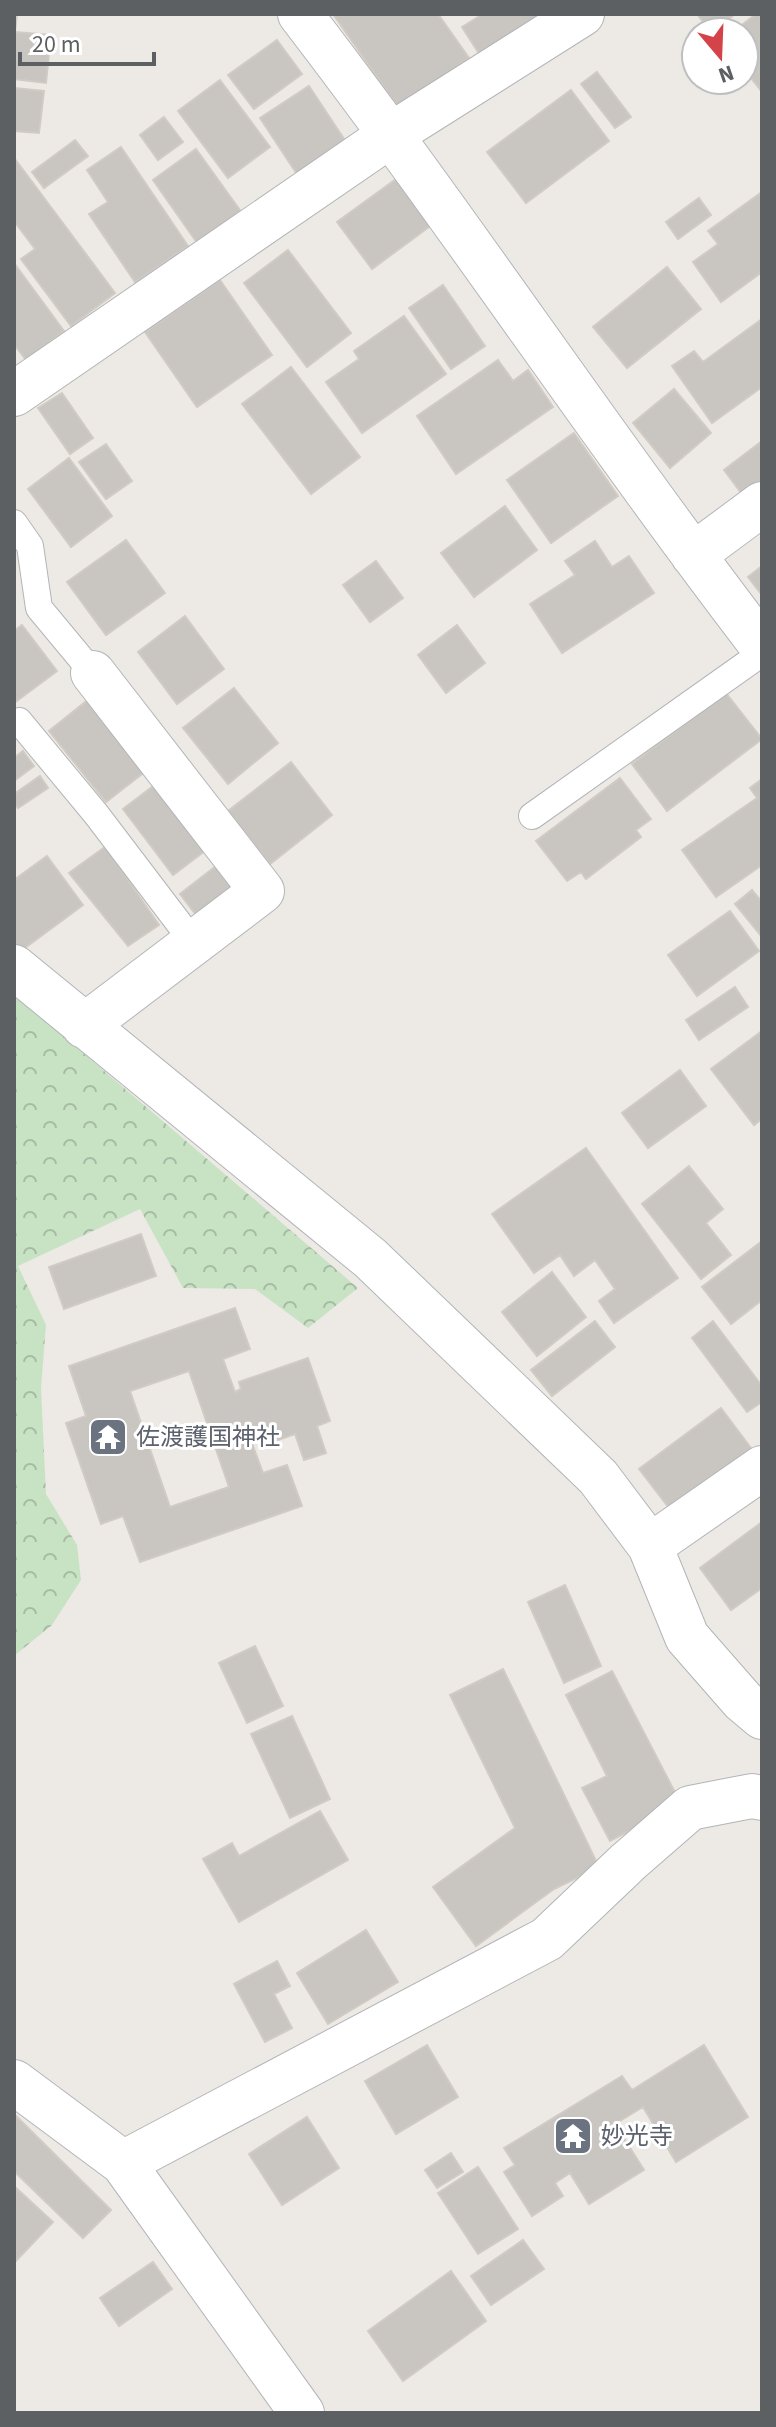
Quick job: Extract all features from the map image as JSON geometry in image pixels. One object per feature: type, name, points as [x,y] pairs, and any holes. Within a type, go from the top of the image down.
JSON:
[{"type":"street","points":[[300,14],[392,134],[693,555],[762,646]]},
{"type":"street","points":[[14,394],[392,134],[582,14]]},
{"type":"street","points":[[693,555],[762,504]]},
{"type":"street","points":[[84,1026],[262,891],[93,673]]},
{"type":"street","points":[[14,967],[370,1258],[598,1477],[650,1546],[687,1637],[743,1701],[762,1717]]},
{"type":"street","points":[[650,1546],[762,1468]]},
{"type":"street","points":[[123,2163],[547,1939],[690,1808],[752,1796],[762,1798]]},
{"type":"street","points":[[14,2082],[123,2163],[302,2413]]},
{"type":"lane","points":[[14,523],[30,546],[39,608],[93,673]]},
{"type":"lane","points":[[532,816],[762,653]]},
{"type":"lane","points":[[14,725],[19,721],[77,791],[194,943]]},
{"type":"green space","points":[[14,994],[358,1288],[308,1328],[255,1289],[183,1288],[140,1209],[18,1266],[46,1325],[41,1388],[46,1494],[77,1545],[81,1580],[52,1625],[14,1656]]},
{"type":"building","points":[[14,14],[17,14],[15,32],[51,35],[46,83],[14,79]]},
{"type":"building","points":[[333,14],[438,14],[469,58],[398,107]]},
{"type":"building","points":[[483,14],[541,14],[480,55],[462,27]]},
{"type":"building","points":[[697,14],[735,14],[732,16]]},
{"type":"building","points":[[762,14],[762,92],[760,16],[753,16]]},
{"type":"building","points":[[277,40],[302,74],[254,109],[228,75]]},
{"type":"building","points":[[597,72],[631,117],[615,128],[581,84]]},
{"type":"building","points":[[220,80],[270,147],[228,178],[178,111]]},
{"type":"building","points":[[309,86],[348,145],[299,177],[260,118]]},
{"type":"building","points":[[14,88],[44,91],[39,133],[14,131]]},
{"type":"building","points":[[571,90],[609,141],[526,203],[487,152]]},
{"type":"building","points":[[164,117],[183,142],[158,160],[140,135]]},
{"type":"building","points":[[75,140],[88,156],[44,188],[32,172]]},
{"type":"building","points":[[121,147],[188,246],[135,282],[89,214],[108,202],[87,170]]},
{"type":"building","points":[[196,149],[242,213],[198,244],[153,180]]},
{"type":"building","points":[[15,159],[115,293],[71,326],[21,259],[35,249],[14,221]]},
{"type":"building","points":[[399,177],[433,224],[372,269],[337,222]]},
{"type":"building","points":[[762,192],[762,272],[721,302],[693,262],[718,244],[708,231]]},
{"type":"building","points":[[699,198],[711,215],[678,239],[666,222]]},
{"type":"building","points":[[288,250],[351,333],[307,367],[244,283]]},
{"type":"building","points":[[14,263],[64,331],[26,360],[14,344]]},
{"type":"building","points":[[667,267],[701,309],[627,368],[593,327]]},
{"type":"building","points":[[220,280],[272,355],[197,407],[145,332]]},
{"type":"building","points":[[443,285],[485,346],[451,369],[409,308]]},
{"type":"building","points":[[404,316],[446,374],[362,433],[326,382],[359,359],[354,351]]},
{"type":"building","points":[[762,319],[762,387],[712,423],[672,366],[694,351],[703,362]]},
{"type":"building","points":[[498,360],[513,381],[528,370],[553,407],[456,474],[417,416]]},
{"type":"building","points":[[291,367],[360,457],[311,494],[242,404]]},
{"type":"building","points":[[674,389],[711,433],[670,468],[633,423]]},
{"type":"building","points":[[62,393],[93,438],[70,454],[38,408]]},
{"type":"building","points":[[574,433],[618,496],[551,543],[507,480]]},
{"type":"building","points":[[762,441],[762,492],[748,502],[724,470]]},
{"type":"building","points":[[106,444],[132,481],[106,499],[79,462]]},
{"type":"building","points":[[69,458],[112,516],[71,547],[28,489]]},
{"type":"building","points":[[505,506],[537,550],[474,597],[441,553]]},
{"type":"building","points":[[126,540],[165,593],[106,635],[67,582]]},
{"type":"building","points":[[595,541],[612,567],[629,556],[654,593],[562,653],[530,604],[575,575],[565,561]]},
{"type":"building","points":[[376,561],[403,598],[370,622],[343,585]]},
{"type":"building","points":[[762,566],[762,595],[748,577]]},
{"type":"building","points":[[185,616],[224,669],[177,704],[138,652]]},
{"type":"building","points":[[22,625],[57,671],[14,703],[14,631]]},
{"type":"building","points":[[457,625],[485,663],[446,693],[418,655]]},
{"type":"building","points":[[234,688],[278,743],[228,784],[183,728]]},
{"type":"building","points":[[726,693],[762,739],[667,811],[632,764]]},
{"type":"building","points":[[89,699],[147,770],[106,802],[49,731]]},
{"type":"building","points":[[23,751],[34,766],[14,781],[14,758]]},
{"type":"building","points":[[291,762],[332,815],[270,864],[228,811]]},
{"type":"building","points":[[40,776],[48,788],[18,808],[14,794]]},
{"type":"building","points":[[620,778],[651,819],[636,830],[641,837],[586,879],[581,872],[567,881],[536,841]]},
{"type":"building","points":[[762,779],[762,865],[716,897],[682,850],[757,798],[750,788]]},
{"type":"building","points":[[160,781],[210,847],[173,875],[123,809]]},
{"type":"building","points":[[105,847],[159,925],[128,946],[69,873]]},
{"type":"building","points":[[47,856],[83,905],[14,956],[14,880]]},
{"type":"building","points":[[216,866],[240,897],[203,924],[180,894]]},
{"type":"building","points":[[752,890],[762,902],[762,937],[735,904]]},
{"type":"building","points":[[730,911],[759,951],[697,996],[668,955]]},
{"type":"building","points":[[735,987],[748,1007],[699,1040],[686,1020]]},
{"type":"building","points":[[762,1031],[762,1119],[754,1125],[711,1069]]},
{"type":"building","points":[[680,1070],[706,1106],[648,1148],[622,1113]]},
{"type":"building","points":[[586,1148],[678,1278],[614,1323],[599,1301],[615,1289],[595,1260],[574,1276],[560,1255],[534,1273],[492,1214]]},
{"type":"building","points":[[689,1166],[723,1209],[706,1223],[731,1255],[701,1279],[642,1204]]},
{"type":"building","points":[[141,1234],[156,1276],[64,1309],[49,1267]]},
{"type":"building","points":[[762,1241],[762,1300],[731,1324],[702,1287]]},
{"type":"building","points":[[552,1272],[586,1317],[537,1356],[502,1312]]},
{"type":"building","name":"佐渡護国神社","points":[[235,1308],[250,1349],[223,1359],[235,1392],[241,1389],[239,1382],[308,1358],[330,1421],[317,1426],[326,1453],[304,1460],[295,1434],[261,1446],[258,1435],[250,1438],[263,1473],[287,1465],[302,1506],[140,1562],[123,1516],[101,1524],[66,1423],[86,1416],[69,1366]],"holes":[[[189,1371],[229,1487],[170,1507],[130,1391]]]},
{"type":"building","points":[[595,1321],[615,1347],[552,1396],[531,1370]]},
{"type":"building","points":[[713,1321],[762,1386],[762,1402],[747,1412],[692,1338]]},
{"type":"building","points":[[721,1408],[754,1452],[673,1513],[639,1469]]},
{"type":"building","points":[[762,1522],[762,1588],[731,1610],[700,1568]]},
{"type":"building","points":[[565,1585],[601,1666],[564,1683],[528,1602]]},
{"type":"building","points":[[255,1646],[283,1706],[247,1723],[219,1663]]},
{"type":"building","points":[[503,1669],[599,1867],[554,1889],[476,1946],[433,1887],[515,1828],[450,1695]]},
{"type":"building","points":[[612,1671],[681,1804],[610,1841],[582,1788],[607,1776],[566,1695]]},
{"type":"building","points":[[292,1716],[330,1799],[290,1818],[251,1734]]},
{"type":"building","points":[[320,1811],[348,1860],[239,1922],[203,1859],[232,1843],[239,1856]]},
{"type":"building","points":[[366,1930],[398,1982],[328,2024],[297,1973]]},
{"type":"building","points":[[277,1961],[290,1986],[274,1994],[292,2028],[265,2042],[234,1984]]},
{"type":"building","points":[[427,2045],[458,2097],[396,2134],[365,2081]]},
{"type":"building","name":"妙光寺","points":[[704,2045],[748,2117],[676,2162],[643,2107],[615,2124],[644,2170],[589,2204],[570,2173],[555,2183],[563,2196],[532,2216],[504,2172],[515,2165],[504,2148],[622,2076],[632,2090]]},
{"type":"building","points":[[14,2114],[111,2210],[83,2238],[14,2171]]},
{"type":"building","points":[[307,2117],[339,2168],[282,2205],[249,2154]]},
{"type":"building","points":[[451,2153],[463,2172],[437,2188],[425,2170]]},
{"type":"building","points":[[478,2167],[518,2229],[478,2254],[438,2193]]},
{"type":"building","points":[[14,2186],[53,2222],[14,2263]]},
{"type":"building","points":[[523,2240],[544,2269],[491,2305],[471,2276]]},
{"type":"building","points":[[153,2262],[172,2289],[119,2326],[100,2298]]},
{"type":"building","points":[[451,2271],[486,2321],[403,2381],[368,2331]]},
{"type":"place","name":"佐渡護国神社","points":[[108,1437]]},
{"type":"place","name":"妙光寺","points":[[573,2136]]}]
